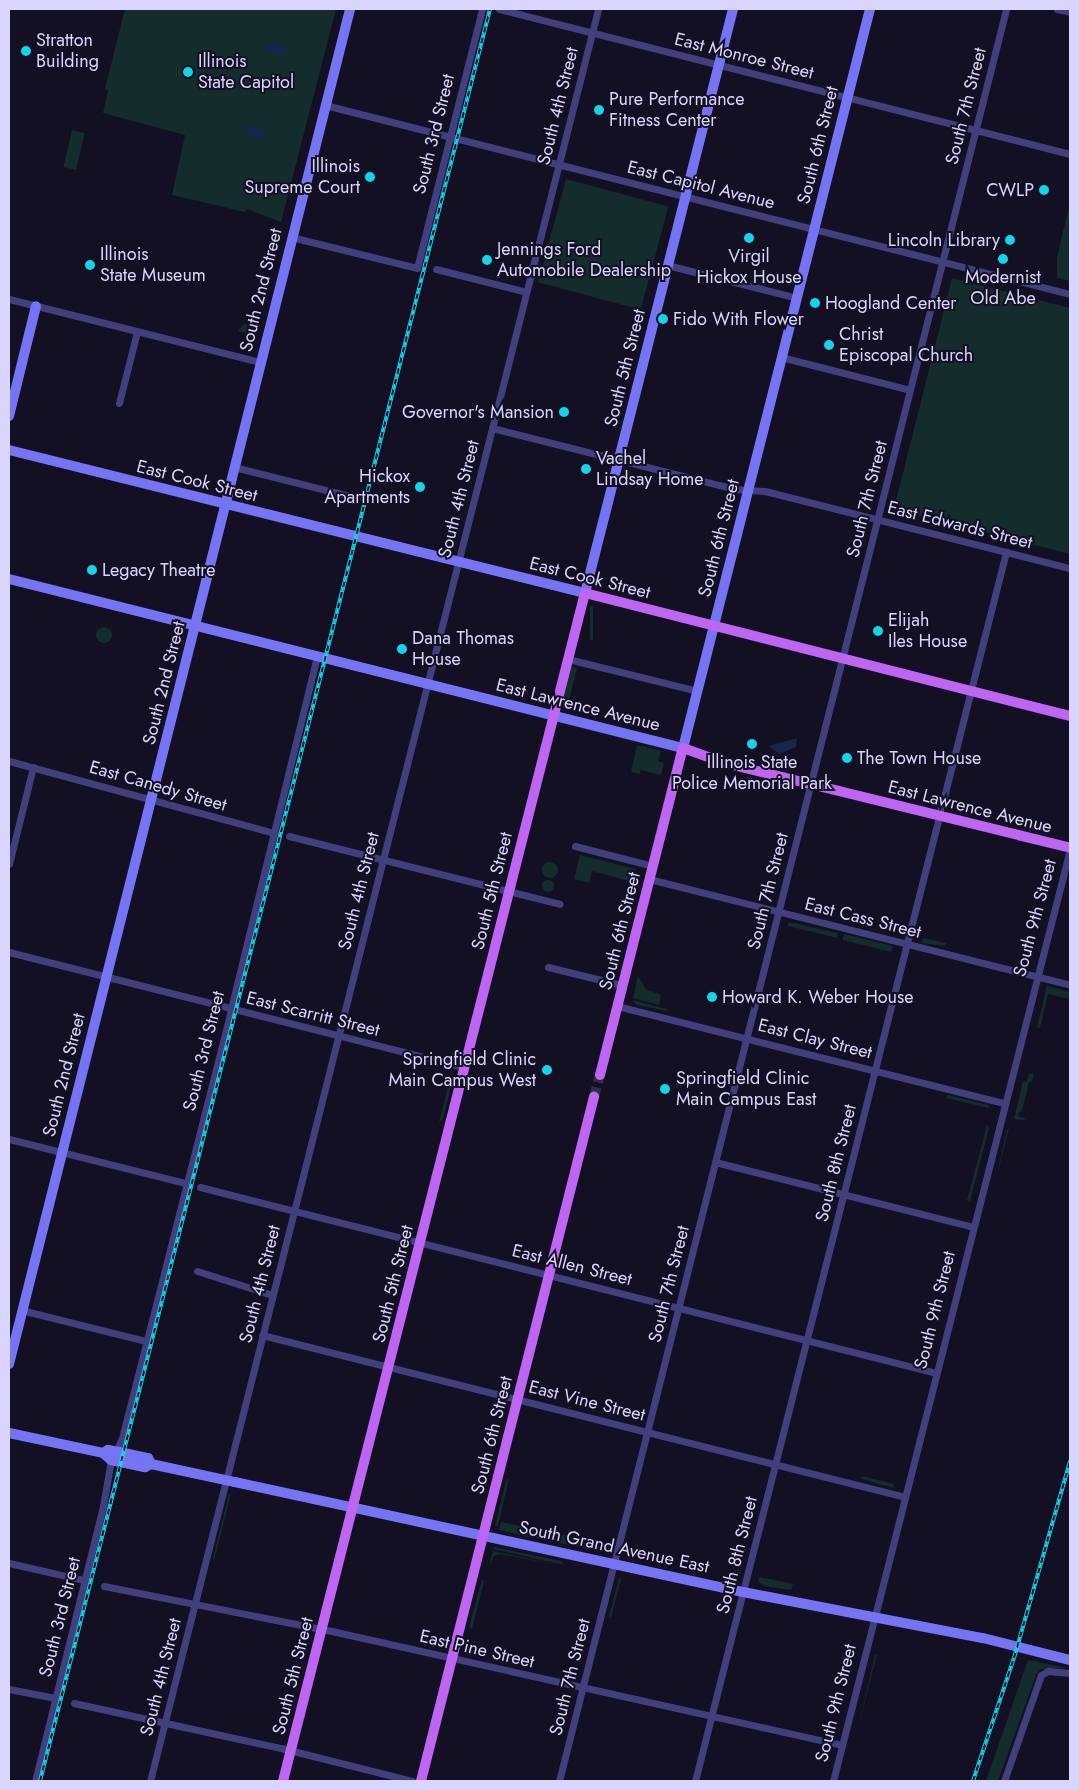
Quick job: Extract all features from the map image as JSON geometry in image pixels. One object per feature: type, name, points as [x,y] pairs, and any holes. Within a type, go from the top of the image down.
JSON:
[{"type":"main road","name":"South 2nd Street","points":[[9,1364],[13,1327],[21,1310],[62,1152],[291,237],[350,9]]},
{"type":"main road","name":"South 5th Street","points":[[283,1781],[732,9]]},
{"type":"main road","name":"South 6th Street","points":[[600,1075],[870,9]]},
{"type":"main road","points":[[9,416],[36,306]]},
{"type":"main road","name":"East Cook Street","points":[[9,450],[458,563],[714,625],[1070,716]]},
{"type":"main road","name":"East Lawrence Avenue","points":[[9,578],[427,685],[683,748],[725,763],[1070,849]]},
{"type":"main road","name":"South 6th Street","points":[[421,1781],[594,1097]]},
{"type":"main road","name":"South Grand Avenue East","points":[[9,1433],[110,1455],[145,1467],[151,1464],[743,1592],[983,1638],[1070,1660]]},
{"type":"street","name":"South 3rd Street","points":[[291,237],[416,268],[482,9]]},
{"type":"street","name":"East Monroe Street","points":[[498,9],[1070,154]]},
{"type":"street","name":"South 4th Street","points":[[150,1781],[598,9]]},
{"type":"street","name":"South 7th Street","points":[[559,1781],[1006,9]]},
{"type":"street","points":[[1057,9],[1070,12]]},
{"type":"street","name":"East Capitol Avenue","points":[[325,106],[1070,294]]},
{"type":"street","points":[[667,266],[797,298]]},
{"type":"street","points":[[436,269],[526,292]]},
{"type":"street","points":[[9,299],[260,362]]},
{"type":"street","points":[[119,403],[137,332]]},
{"type":"street","points":[[781,357],[910,390]]},
{"type":"street","name":"East Edwards Street","points":[[492,428],[734,489],[748,488],[1070,568]]},
{"type":"street","points":[[234,467],[357,498]]},
{"type":"street","name":"South 8th Street","points":[[695,1781],[1006,552]]},
{"type":"street","name":"South 3rd Street","points":[[35,1781],[110,1476],[110,1455],[122,1438],[145,1341],[231,1008],[317,657]]},
{"type":"street","points":[[568,660],[697,691]]},
{"type":"street","name":"East Canedy Street","points":[[9,761],[274,833]]},
{"type":"street","points":[[9,864],[34,767]]},
{"type":"street","points":[[289,836],[560,904]]},
{"type":"street","points":[[574,846],[652,866]]},
{"type":"street","name":"South 9th Street","points":[[833,1781],[1070,849]]},
{"type":"street","name":"East Cass Street","points":[[649,879],[1070,986]]},
{"type":"street","name":"East Scarritt Street","points":[[9,952],[464,1067]]},
{"type":"street","points":[[548,967],[622,985]]},
{"type":"street","name":"East Clay Street","points":[[617,1006],[1004,1103]]},
{"type":"street","points":[[9,1139],[186,1183]]},
{"type":"street","points":[[715,1162],[973,1227]]},
{"type":"street","name":"East Allen Street","points":[[200,1187],[936,1373]]},
{"type":"street","points":[[197,1271],[272,1295]]},
{"type":"street","points":[[21,1310],[145,1341]]},
{"type":"street","name":"East Vine Street","points":[[262,1335],[905,1497]]},
{"type":"street","points":[[9,1563],[84,1580]]},
{"type":"street","name":"East Pine Street","points":[[104,1586],[322,1630],[842,1745]]},
{"type":"street","points":[[1005,1781],[1041,1675],[1048,1671],[1070,1673]]},
{"type":"street","points":[[9,1689],[55,1698]]},
{"type":"street","points":[[74,1703],[291,1751],[412,1781]]},
{"type":"green space","points":[[125,9],[336,9],[281,222],[247,209],[245,212],[172,195],[185,135],[103,113],[108,90],[105,89]]},
{"type":"green space","points":[[72,130],[85,133],[76,170],[63,167]]},
{"type":"green space","points":[[566,179],[668,206],[641,310],[538,282]]},
{"type":"green space","points":[[1070,202],[1070,281],[1057,278],[1057,258]]},
{"type":"green space","points":[[952,278],[1070,308],[1070,554],[894,509]]},
{"type":"green space","points":[[244,324],[254,327],[247,347],[243,345],[246,333],[238,331]]},
{"type":"green space","points":[[590,606],[593,606],[593,640],[590,640]]},
{"type":"green space","points":[[101,627],[107,627],[112,632],[110,641],[101,643],[96,638],[96,632]]},
{"type":"green space","points":[[571,667],[577,668],[567,708],[561,706]]},
{"type":"green space","points":[[637,745],[661,751],[658,761],[664,763],[661,775],[641,770],[640,774],[631,772]]},
{"type":"green space","points":[[580,855],[636,869],[633,882],[592,871],[589,883],[574,879]]},
{"type":"green space","points":[[550,862],[556,864],[558,870],[556,876],[550,878],[544,876],[542,870],[544,864]]},
{"type":"green space","points":[[546,880],[550,880],[554,886],[550,892],[546,892],[542,888],[542,884]]},
{"type":"green space","points":[[789,922],[837,933],[838,938],[788,926]]},
{"type":"green space","points":[[844,934],[893,946],[891,952],[843,940]]},
{"type":"green space","points":[[923,938],[946,943],[945,946],[922,943]]},
{"type":"green space","points":[[638,976],[646,989],[661,995],[659,1005],[633,998]]},
{"type":"green space","points":[[1047,986],[1070,992],[1070,999],[1048,994],[1040,1028],[1037,1027]]},
{"type":"green space","points":[[632,1000],[667,1009],[667,1011],[637,1005]]},
{"type":"green space","points":[[1029,1073],[1034,1074],[1032,1082],[1029,1082],[1022,1111],[1018,1113],[1019,1117],[1027,1118],[1024,1120],[1014,1119],[1023,1081],[1027,1082]]},
{"type":"green space","points":[[451,1075],[454,1075],[443,1119],[439,1122]]},
{"type":"green space","points":[[948,1095],[988,1105],[989,1108],[946,1098]]},
{"type":"green space","points":[[987,1125],[989,1128],[970,1201],[967,1200]]},
{"type":"green space","points":[[1009,1128],[995,1183],[1007,1130]]},
{"type":"green space","points":[[861,1476],[894,1484],[893,1488],[862,1479]]},
{"type":"green space","points":[[509,1478],[498,1526],[495,1526],[506,1481]]},
{"type":"green space","points":[[229,1494],[231,1494],[214,1561],[213,1558]]},
{"type":"green space","points":[[501,1522],[534,1529],[534,1533],[528,1537],[499,1530]]},
{"type":"green space","points":[[548,1532],[605,1544],[603,1551],[552,1542],[547,1537]]},
{"type":"green space","points":[[494,1547],[561,1561],[564,1565],[494,1549]]},
{"type":"green space","points":[[493,1551],[563,1566],[500,1554],[494,1556],[489,1568]]},
{"type":"green space","points":[[759,1577],[793,1584],[791,1590],[764,1586],[758,1581]]},
{"type":"green space","points":[[619,1578],[621,1579],[611,1618],[609,1616]]},
{"type":"green space","points":[[482,1580],[484,1581],[472,1629],[469,1626]]},
{"type":"green space","points":[[877,1654],[857,1732],[875,1655]]},
{"type":"green space","points":[[1028,1660],[1067,1668],[1041,1669],[1036,1675],[998,1781],[986,1781]]},
{"type":"water","points":[[267,42],[287,47],[285,57],[265,52]]},
{"type":"water","points":[[247,125],[266,130],[264,140],[244,135]]},
{"type":"water","points":[[797,738],[796,747],[779,754],[769,746]]},
{"type":"tunnel","points":[[594,1097],[600,1075]]},
{"type":"railway","points":[[40,1781],[490,9]]},
{"type":"railway","points":[[973,1781],[1014,1658],[1070,1461]]},
{"type":"place","name":"Stratton Building","points":[[26,51]]},
{"type":"place","name":"Illinois State Capitol","points":[[188,72]]},
{"type":"place","name":"Pure Performance Fitness Center","points":[[599,110]]},
{"type":"place","name":"Illinois Supreme Court","points":[[370,177]]},
{"type":"place","name":"CWLP","points":[[1044,190]]},
{"type":"place","name":"Virgil Hickox House","points":[[749,238]]},
{"type":"place","name":"Lincoln Library","points":[[1010,240]]},
{"type":"place","name":"Modernist Old Abe","points":[[1003,259]]},
{"type":"place","name":"Jennings Ford Automobile Dealership","points":[[487,260]]},
{"type":"place","name":"Illinois State Museum","points":[[90,265]]},
{"type":"place","name":"Hoogland Center","points":[[815,303]]},
{"type":"place","name":"Fido With Flower","points":[[663,319]]},
{"type":"place","name":"Christ Episcopal Church","points":[[829,345]]},
{"type":"place","name":"Governor's Mansion","points":[[564,412]]},
{"type":"place","name":"Vachel Lindsay Home","points":[[586,469]]},
{"type":"place","name":"Hickox Apartments","points":[[420,487]]},
{"type":"place","name":"Legacy Theatre","points":[[92,570]]},
{"type":"place","name":"Elijah Iles House","points":[[878,631]]},
{"type":"place","name":"Dana Thomas House","points":[[402,649]]},
{"type":"place","name":"Illinois State Police Memorial Park","points":[[752,744]]},
{"type":"place","name":"The Town House","points":[[847,758]]},
{"type":"place","name":"Howard K. Weber House","points":[[712,997]]},
{"type":"place","name":"Springfield Clinic Main Campus West","points":[[547,1070]]},
{"type":"place","name":"Springfield Clinic Main Campus East","points":[[665,1089]]}]
